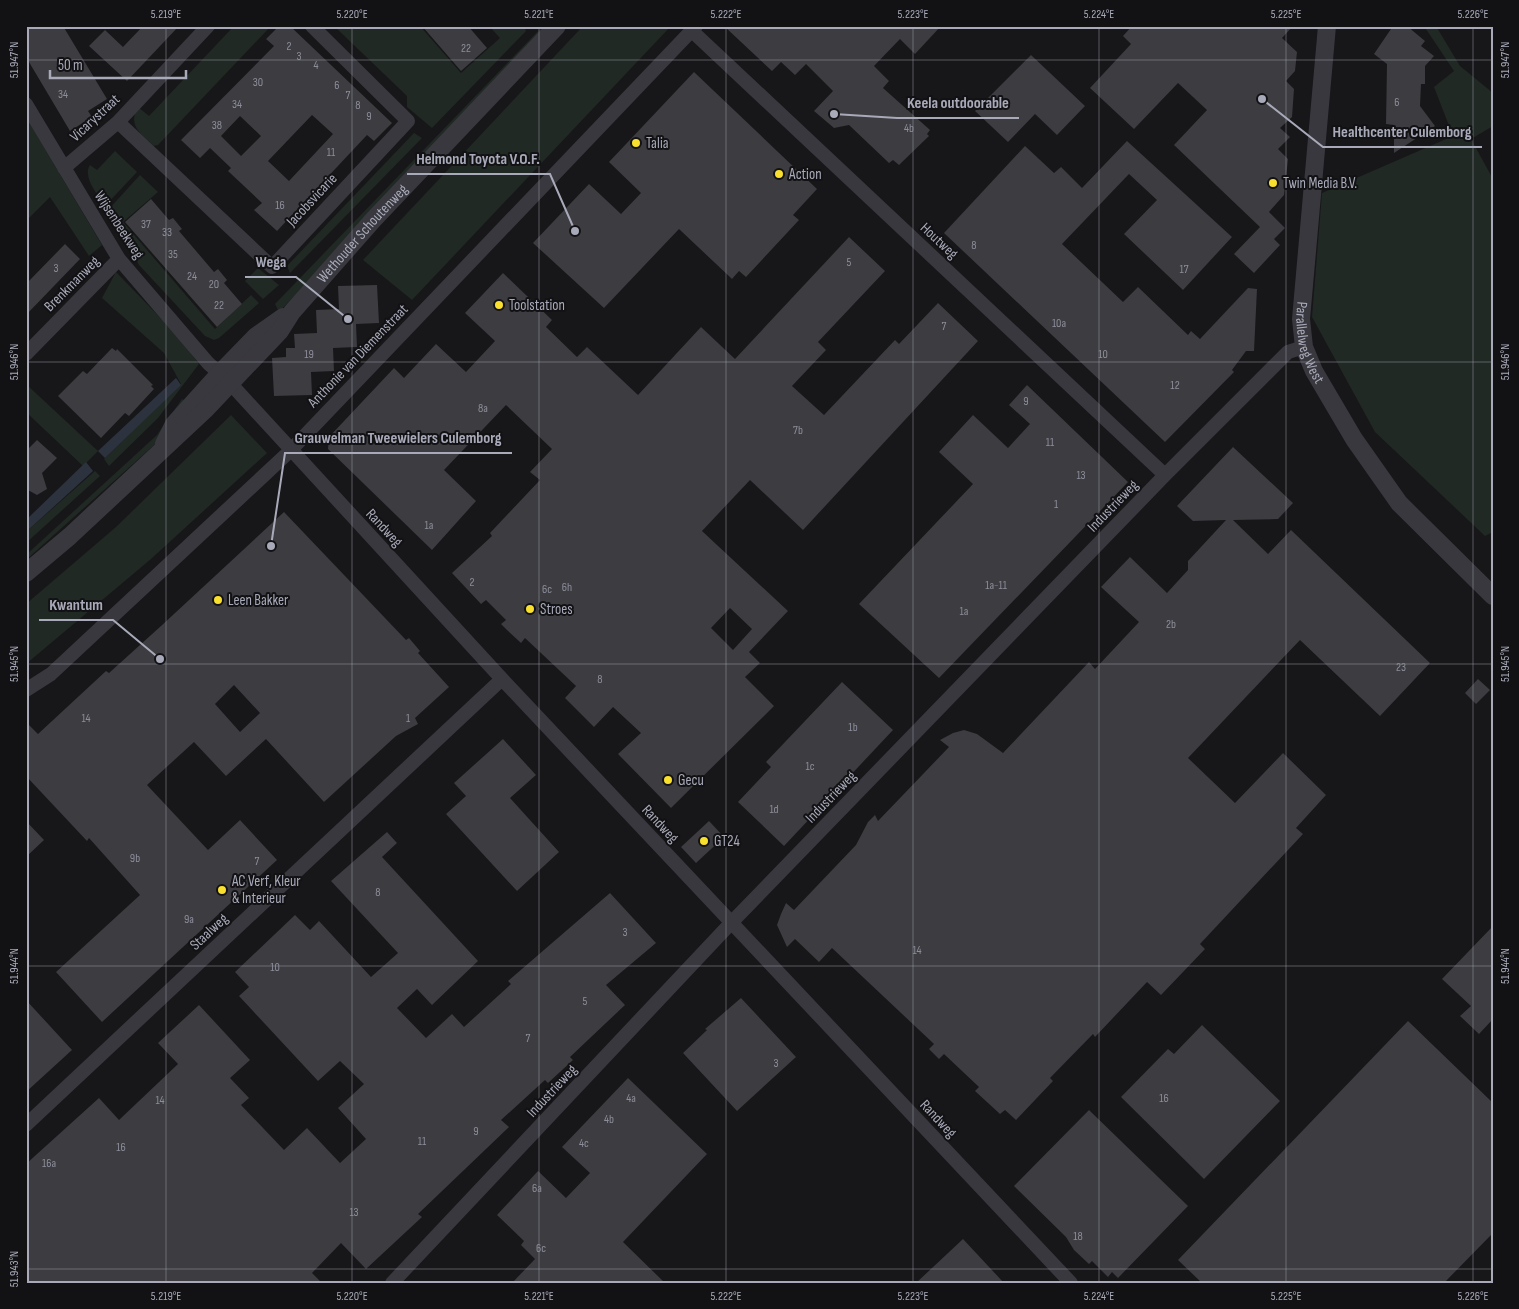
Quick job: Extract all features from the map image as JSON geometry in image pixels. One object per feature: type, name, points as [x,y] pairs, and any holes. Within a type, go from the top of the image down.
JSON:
[{"type":"street","name":"Vicarystraat","points":[[64,168],[118,122],[208,26]]},
{"type":"street","name":"Jacobsvicarie","points":[[118,122],[272,267],[408,121],[312,26]]},
{"type":"street","name":"Wethouder Schoutenweg","points":[[26,573],[70,536],[161,450],[184,432],[225,378],[280,331],[292,312],[373,220],[558,26]]},
{"type":"street","name":"Parallelweg West","points":[[1327,26],[1301,319],[1304,347],[1314,371],[1354,439],[1399,503],[1493,596]]},
{"type":"street","name":"Anthonie van Diemenstraat","points":[[26,690],[51,674],[290,451],[694,29]]},
{"type":"street","name":"Houtweg","points":[[694,29],[1165,475]]},
{"type":"street","name":"Wijsenbeekweg","points":[[26,104],[119,260],[208,363],[225,378]]},
{"type":"street","name":"Brenkmanweg","points":[[26,354],[119,260]]},
{"type":"street","name":"Industrieweg","points":[[392,1283],[731,923],[1165,475],[1288,352],[1304,347]]},
{"type":"street","name":"Randweg","points":[[225,378],[290,451],[502,679],[1071,1283]]},
{"type":"street","name":"Staalweg","points":[[26,1125],[502,679]]},
{"type":"shaded area","points":[[234,26],[271,26],[158,145],[154,146],[137,129],[134,119],[138,107],[149,116]]},
{"type":"shaded area","points":[[334,26],[420,26],[461,73],[500,38],[489,26],[524,26],[526,31],[432,128],[407,107],[407,96]]},
{"type":"shaded area","points":[[543,26],[552,26],[279,312],[275,304]]},
{"type":"shaded area","points":[[583,26],[671,26],[412,300],[363,260]]},
{"type":"shaded area","points":[[1424,26],[1436,26],[1460,66],[1493,93],[1493,126],[1471,139],[1493,179],[1493,532],[1485,536],[1375,432],[1312,317],[1322,193],[1453,136],[1434,87],[1454,71]]},
{"type":"shaded area","points":[[26,117],[102,245],[89,256],[50,197],[26,221]]},
{"type":"shaded area","points":[[414,133],[422,138],[290,273],[287,266]]},
{"type":"shaded area","points":[[115,151],[137,172],[105,206],[89,180],[88,170],[90,165],[97,170]]},
{"type":"shaded area","points":[[140,175],[158,192],[123,222],[215,329],[251,295],[259,303],[219,338],[214,340],[205,336],[139,265],[108,210]]},
{"type":"shaded area","points":[[258,268],[279,285],[263,299],[245,281]]},
{"type":"shaded area","points":[[116,272],[178,336],[199,364],[158,418],[109,466],[104,459],[181,384],[164,353],[102,298]]},
{"type":"shaded area","points":[[26,384],[98,451],[83,466],[26,412]]},
{"type":"shaded area","points":[[182,399],[186,401],[162,438],[26,560],[26,555],[157,435]]},
{"type":"shaded area","points":[[231,415],[267,453],[151,559],[26,664],[26,604],[116,527]]},
{"type":"shaded area","points":[[95,471],[100,476],[26,543],[26,532]]},
{"type":"water","points":[[176,378],[181,385],[105,458],[98,451]]},
{"type":"water","points":[[86,462],[93,471],[26,532],[26,520]]},
{"type":"building","points":[[26,26],[63,26],[107,99],[88,111],[92,117],[70,131],[26,57]]},
{"type":"building","points":[[143,26],[179,26],[127,81],[89,46],[105,30],[123,47]]},
{"type":"building","points":[[279,26],[290,26],[392,123],[374,141],[367,135],[277,231],[254,210],[262,203],[228,171],[231,168],[210,148],[200,158],[181,140],[274,46],[266,39]],"holes":[[[312,115],[333,134],[289,181],[268,161]],[[240,116],[261,136],[241,156],[221,136]]]},
{"type":"building","points":[[422,26],[468,26],[487,48],[461,71]]},
{"type":"building","points":[[724,26],[941,26],[915,54],[900,39],[874,66],[889,81],[883,88],[930,130],[927,134],[929,136],[899,165],[893,160],[889,163],[849,125],[834,128],[814,111],[833,91],[806,64],[795,75],[781,62],[772,71]]},
{"type":"building","points":[[1132,26],[1293,26],[1282,38],[1297,52],[1295,71],[1286,81],[1294,89],[1292,117],[1280,128],[1290,137],[1278,149],[1288,159],[1284,195],[1269,212],[1285,228],[1274,239],[1280,245],[1254,273],[1234,254],[1260,227],[1174,145],[1207,110],[1178,83],[1134,129],[1090,88],[1131,44],[1123,36]]},
{"type":"building","points":[[1393,26],[1407,26],[1425,41],[1421,46],[1434,56],[1425,66],[1425,84],[1421,84],[1420,106],[1435,126],[1394,153],[1394,125],[1386,124],[1387,64],[1374,54]]},
{"type":"building","points":[[1031,55],[1085,106],[1057,135],[1035,114],[1008,142],[975,111]]},
{"type":"building","points":[[694,72],[817,189],[793,215],[799,220],[746,277],[739,271],[732,279],[679,229],[604,308],[533,243],[589,184],[621,214],[641,193],[609,162]]},
{"type":"building","points":[[1127,141],[1232,237],[1183,290],[1124,234],[1157,200],[1129,174],[1062,244],[1123,302],[1138,287],[1188,335],[1191,331],[1200,339],[1248,288],[1257,289],[1254,351],[1246,351],[1232,370],[1234,372],[1165,442],[944,233],[1025,146],[1054,173],[1061,167],[1082,188]]},
{"type":"building","points":[[151,199],[169,220],[173,218],[182,229],[179,231],[214,272],[218,269],[227,280],[224,283],[242,304],[217,327],[125,222]]},
{"type":"building","points":[[849,237],[885,271],[818,342],[826,350],[792,386],[824,415],[895,340],[899,344],[938,303],[978,341],[803,530],[750,480],[702,531],[788,611],[749,652],[760,663],[745,677],[774,706],[671,808],[618,754],[641,733],[613,707],[594,727],[565,698],[576,686],[525,638],[521,643],[501,624],[506,620],[486,600],[481,604],[452,573],[492,536],[490,533],[540,480],[530,472],[552,449],[506,405],[444,470],[476,501],[432,550],[328,449],[329,437],[394,368],[404,378],[436,344],[466,372],[495,341],[465,313],[503,273],[552,320],[546,327],[577,357],[587,347],[638,395],[701,327],[735,359]],"holes":[[[730,608],[752,629],[733,650],[711,628]]]},
{"type":"building","points":[[65,244],[80,259],[26,315],[26,284]]},
{"type":"building","points":[[377,285],[379,323],[356,324],[357,347],[333,348],[334,371],[311,372],[312,395],[274,396],[272,358],[286,357],[286,348],[295,348],[294,334],[317,333],[316,310],[339,309],[338,286]]},
{"type":"building","points":[[112,348],[116,351],[117,349],[153,385],[151,386],[154,389],[129,416],[125,413],[101,438],[58,396],[83,371],[87,374]]},
{"type":"building","points":[[1027,385],[1128,482],[939,678],[859,604],[973,484],[939,452],[973,415],[1008,448],[1030,424],[1009,405]]},
{"type":"building","points":[[37,440],[57,458],[42,473],[47,489],[37,495],[26,489],[26,451]]},
{"type":"building","points":[[1233,447],[1293,503],[1278,519],[1233,520],[1268,554],[1291,530],[1430,663],[1380,716],[1300,640],[1188,758],[1235,803],[1283,753],[1326,795],[1296,828],[1303,834],[1200,944],[1205,949],[1161,995],[1147,982],[1095,1037],[1093,1034],[1050,1078],[1053,1081],[1016,1120],[1005,1110],[1000,1114],[975,1091],[979,1087],[944,1054],[939,1059],[929,1049],[934,1044],[832,948],[819,962],[795,939],[787,947],[777,925],[786,903],[794,910],[856,845],[868,822],[875,815],[878,821],[949,747],[940,740],[964,730],[977,734],[1003,753],[1089,662],[1095,669],[1139,622],[1101,587],[1130,557],[1167,593],[1188,570],[1188,561],[1226,520],[1193,521],[1177,506]]},
{"type":"building","points":[[284,512],[406,640],[409,638],[420,651],[418,653],[449,687],[415,718],[418,724],[396,736],[324,802],[266,739],[226,776],[194,742],[147,785],[208,850],[240,820],[277,860],[102,1022],[56,972],[140,895],[89,838],[87,841],[26,776],[26,722],[38,734],[106,671],[109,673]],"holes":[[[234,685],[260,713],[240,732],[215,704]]]},
{"type":"building","points":[[1478,679],[1490,690],[1476,704],[1465,693]]},
{"type":"building","points":[[842,682],[893,730],[784,846],[738,802],[771,767],[766,762]]},
{"type":"building","points":[[503,739],[536,775],[510,798],[559,852],[517,891],[446,814],[466,796],[454,783]]},
{"type":"building","points":[[26,821],[44,840],[26,857]]},
{"type":"building","points":[[709,821],[724,837],[696,863],[681,847]]},
{"type":"building","points":[[387,832],[397,843],[382,857],[478,961],[432,1005],[417,989],[397,1008],[426,1038],[452,1014],[464,1027],[511,984],[508,981],[610,893],[656,943],[606,985],[625,1005],[570,1057],[573,1060],[548,1083],[545,1080],[501,1120],[509,1127],[418,1214],[422,1217],[366,1269],[341,1243],[312,1273],[322,1283],[26,1283],[26,1164],[99,1098],[119,1120],[178,1064],[158,1043],[199,1005],[250,1060],[230,1078],[249,1098],[241,1105],[284,1150],[307,1128],[340,1163],[366,1139],[338,1108],[364,1084],[340,1061],[318,1081],[239,996],[249,987],[235,972],[295,915],[310,930],[319,921],[371,977],[398,953],[331,881]]},
{"type":"building","points":[[1493,926],[1493,1019],[1479,1034],[1460,1016],[1471,1006],[1442,979]]},
{"type":"building","points":[[741,998],[796,1057],[737,1111],[683,1053],[707,1030],[705,1029]]},
{"type":"building","points":[[26,1000],[72,1050],[26,1092]]},
{"type":"building","points":[[1408,1021],[1493,1103],[1493,1233],[1444,1283],[1202,1283],[1178,1260]]},
{"type":"building","points":[[1202,1025],[1280,1101],[1204,1179],[1121,1097],[1168,1049],[1174,1054]]},
{"type":"building","points":[[628,1078],[707,1154],[623,1242],[665,1283],[512,1283],[535,1259],[521,1245],[524,1241],[497,1215],[538,1171],[566,1198],[590,1173],[562,1147]]},
{"type":"building","points":[[1089,1110],[1188,1206],[1118,1278],[1112,1272],[1108,1277],[1092,1261],[1089,1264],[1074,1250],[1066,1237],[1014,1186]]},
{"type":"building","points":[[963,1239],[1004,1283],[916,1283]]},
{"type":"place","name":"Healthcenter Culemborg","points":[[1262,99]]},
{"type":"place","name":"Keela outdoorable","points":[[834,114]]},
{"type":"place","name":"Talia","points":[[636,143]]},
{"type":"place","name":"Action","points":[[779,174]]},
{"type":"place","name":"Twin Media B.V.","points":[[1273,183]]},
{"type":"place","name":"Helmond Toyota V.O.F.","points":[[575,231]]},
{"type":"place","name":"Toolstation","points":[[499,305]]},
{"type":"place","name":"Wega","points":[[348,319]]},
{"type":"place","name":"Grauwelman Tweewielers Culemborg","points":[[271,546]]},
{"type":"place","name":"Leen Bakker","points":[[218,600]]},
{"type":"place","name":"Stroes","points":[[530,609]]},
{"type":"place","name":"Kwantum","points":[[160,659]]},
{"type":"place","name":"Gecu","points":[[668,780]]},
{"type":"place","name":"GT24","points":[[704,841]]},
{"type":"place","name":"AC Verf, Kleur & Interieur","points":[[222,890]]}]
